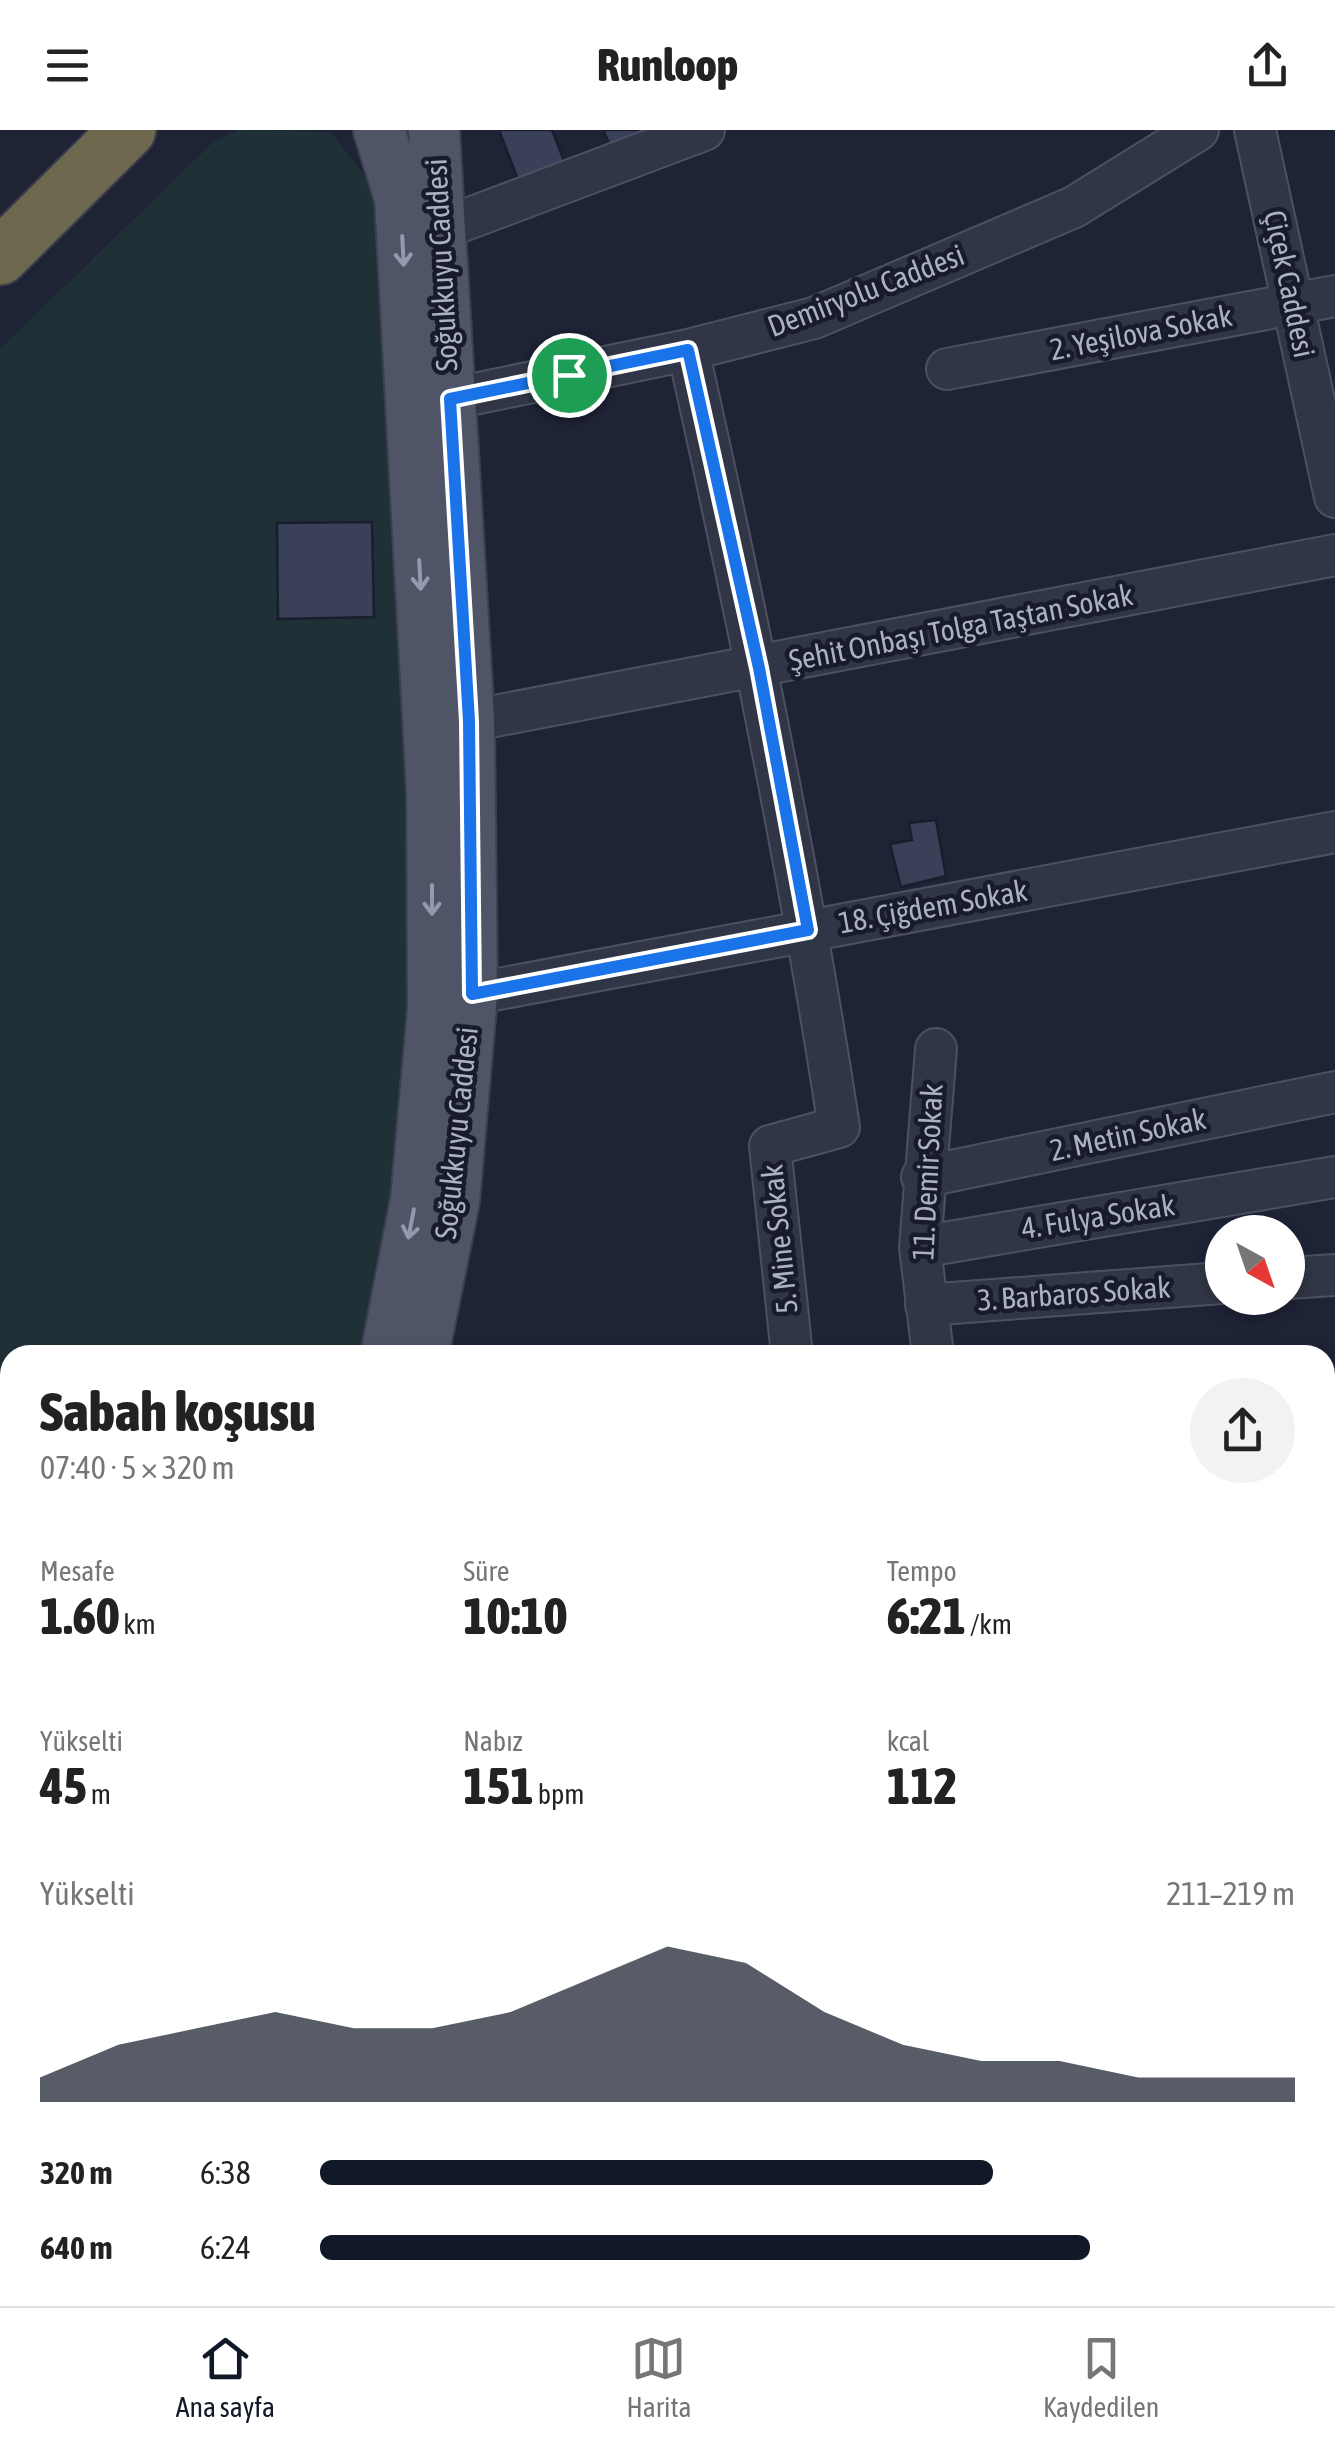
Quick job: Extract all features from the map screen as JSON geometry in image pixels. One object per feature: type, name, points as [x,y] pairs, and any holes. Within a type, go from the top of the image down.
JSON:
[{"type":"highway","points":[[0,257],[62,181],[97,130]]},
{"type":"highway","points":[[0,226],[128,130]]},
{"type":"main road","points":[[0,271],[151,130]]},
{"type":"main road","name":"Soğukkuyu Caddesi","points":[[425,1345],[454,1202],[472,994],[469,721],[434,130]]},
{"type":"main road","name":"Soğukkuyu Caddesi","points":[[384,142],[400,198],[431,773],[433,1009],[416,1200],[388,1345]]},
{"type":"street","points":[[441,229],[704,130]]},
{"type":"street","name":"Demiryolu Caddesi","points":[[450,399],[688,350],[814,318],[1074,207],[1198,130]]},
{"type":"street","name":"Çiçek Caddesi","points":[[1255,130],[1335,497]]},
{"type":"street","name":"2. Yeşilova Sokak","points":[[947,369],[1335,296]]},
{"type":"street","name":"5. Mine Sokak","points":[[688,350],[759,668],[808,930],[839,1127],[770,1146],[791,1345]]},
{"type":"street","name":"Şehit Onbaşı Tolga Taştan Sokak","points":[[469,721],[1335,555]]},
{"type":"street","name":"18. Çiğdem Sokak","points":[[472,994],[1335,832]]},
{"type":"street","name":"11. Demir Sokak","points":[[932,1345],[920,1247],[922,1177],[936,1049]]},
{"type":"street","name":"2. Metin Sokak","points":[[922,1177],[1335,1092]]},
{"type":"street","name":"4. Fulya Sokak","points":[[920,1247],[1335,1178]]},
{"type":"street","points":[[1305,1277],[1335,1275]]},
{"type":"street","name":"3. Barbaros Sokak","points":[[926,1305],[1205,1284]]},
{"type":"shaded area","points":[[239,130],[331,132],[380,195],[416,911],[409,1140],[375,1345],[0,1345],[0,349],[213,142]]},
{"type":"building","points":[[499,130],[552,130],[568,171],[522,190]]},
{"type":"building","points":[[603,130],[675,130],[614,154]]},
{"type":"building","points":[[372,522],[374,617],[278,619],[277,523]]},
{"type":"building","points":[[936,820],[946,876],[901,887],[890,844],[912,840],[909,823]]},
{"type":"route","points":[[688,350],[759,668],[808,930],[472,994],[469,721],[450,399],[569,375],[688,350]]}]
